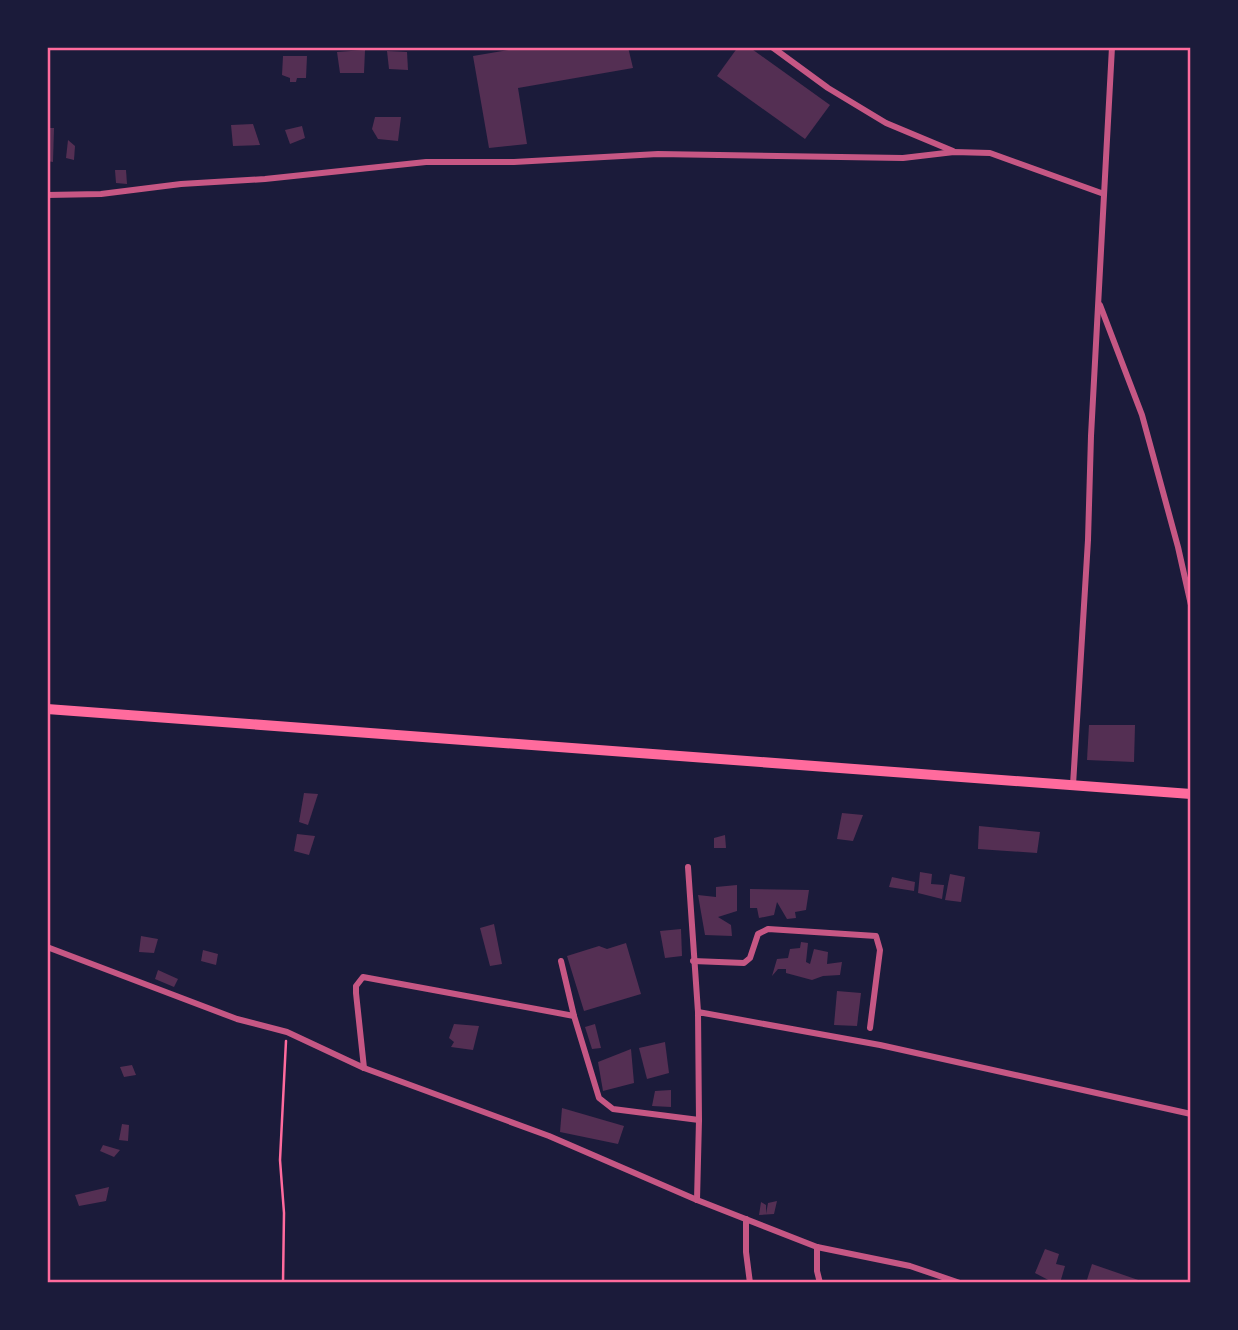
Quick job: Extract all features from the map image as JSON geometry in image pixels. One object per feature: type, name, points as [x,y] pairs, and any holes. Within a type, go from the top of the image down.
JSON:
[{"type":"highway","points":[[47,709],[1191,794]]},
{"type":"street","points":[[772,47],[828,88],[886,123],[954,152]]},
{"type":"street","points":[[1073,785],[1112,47]]},
{"type":"street","points":[[47,195],[101,194],[181,184],[265,179],[426,162],[514,162],[658,154],[903,158],[954,152],[990,153],[1104,194]]},
{"type":"street","points":[[1099,302],[1142,415],[1191,605]]},
{"type":"street","points":[[688,867],[698,1012],[697,1200]]},
{"type":"street","points":[[693,961],[744,963],[750,958],[758,934],[768,929],[876,936],[880,950],[870,1028]]},
{"type":"street","points":[[47,947],[237,1019],[287,1032],[364,1068],[550,1136],[697,1200],[817,1247],[910,1266],[960,1283]]},
{"type":"street","points":[[561,961],[574,1016],[599,1098],[613,1110],[699,1120]]},
{"type":"street","points":[[364,1068],[356,993],[356,986],[363,977],[574,1016]]},
{"type":"street","points":[[698,1012],[880,1045],[1191,1114]]},
{"type":"street","points":[[746,1219],[750,1283]]},
{"type":"street","points":[[817,1247],[820,1283]]},
{"type":"path","points":[[283,1283],[284,1213],[280,1160],[287,1032]]},
{"type":"building","points":[[527,47],[628,47],[633,68],[518,88],[527,144],[489,148],[473,56]]},
{"type":"building","points":[[738,47],[749,47],[830,105],[805,139],[717,76]]},
{"type":"building","points":[[365,50],[364,73],[340,73],[337,52]]},
{"type":"building","points":[[387,51],[407,52],[408,70],[389,69]]},
{"type":"building","points":[[283,56],[307,56],[306,78],[297,78],[296,82],[290,82],[290,78],[282,75]]},
{"type":"building","points":[[375,117],[401,117],[398,141],[378,139],[372,129]]},
{"type":"building","points":[[253,124],[260,145],[233,146],[231,125]]},
{"type":"building","points":[[302,126],[305,138],[290,144],[285,130]]},
{"type":"building","points":[[47,128],[54,128],[53,162],[47,161]]},
{"type":"building","points":[[68,140],[75,146],[74,160],[66,158]]},
{"type":"building","points":[[115,170],[126,170],[127,184],[116,183]]},
{"type":"building","points":[[1089,725],[1135,725],[1134,762],[1087,760]]},
{"type":"building","points":[[304,793],[318,794],[308,825],[299,822]]},
{"type":"building","points":[[842,813],[863,815],[853,841],[837,839]]},
{"type":"building","points":[[979,826],[1040,832],[1037,853],[978,849]]},
{"type":"building","points":[[297,834],[315,836],[309,855],[294,851]]},
{"type":"building","points":[[725,835],[726,848],[714,848],[714,838]]},
{"type":"building","points":[[920,872],[932,874],[931,884],[944,885],[942,899],[918,893]]},
{"type":"building","points":[[950,874],[965,877],[961,902],[945,900]]},
{"type":"building","points":[[892,877],[915,882],[914,891],[889,887]]},
{"type":"building","points":[[737,885],[737,911],[718,917],[731,925],[732,936],[705,935],[698,895],[716,897],[716,887]]},
{"type":"building","points":[[750,889],[809,890],[806,910],[795,912],[796,918],[787,919],[777,902],[774,915],[759,918],[757,908],[750,908]]},
{"type":"building","points":[[494,924],[502,964],[490,966],[480,928]]},
{"type":"building","points":[[681,929],[682,956],[665,958],[660,931]]},
{"type":"building","points":[[141,936],[158,939],[154,953],[139,952]]},
{"type":"building","points":[[801,942],[808,943],[806,962],[810,964],[814,949],[828,952],[827,964],[842,962],[840,975],[812,980],[786,973],[786,969],[778,969],[772,976],[777,959],[788,958],[790,949],[800,948]]},
{"type":"building","points":[[626,943],[641,994],[584,1011],[567,956],[599,946],[607,949]]},
{"type":"building","points":[[203,950],[218,954],[216,965],[201,961]]},
{"type":"building","points":[[158,970],[178,979],[174,987],[155,979]]},
{"type":"building","points":[[837,991],[861,993],[857,1026],[834,1025]]},
{"type":"building","points":[[454,1024],[479,1026],[473,1050],[451,1047],[454,1042],[449,1038]]},
{"type":"building","points":[[595,1024],[601,1048],[592,1049],[585,1027]]},
{"type":"building","points":[[665,1042],[669,1073],[647,1079],[639,1048]]},
{"type":"building","points":[[631,1049],[634,1083],[603,1091],[598,1062]]},
{"type":"building","points":[[132,1065],[136,1075],[124,1077],[120,1067]]},
{"type":"building","points":[[671,1090],[671,1107],[652,1106],[655,1091]]},
{"type":"building","points":[[562,1108],[624,1126],[618,1144],[560,1132]]},
{"type":"building","points":[[122,1124],[129,1125],[128,1141],[119,1140]]},
{"type":"building","points":[[103,1145],[120,1150],[114,1157],[100,1151]]},
{"type":"building","points":[[109,1187],[106,1201],[79,1206],[75,1195]]},
{"type":"building","points":[[777,1201],[774,1214],[759,1215],[761,1202],[766,1205],[766,1214],[768,1203]]},
{"type":"building","points":[[1045,1249],[1059,1254],[1056,1264],[1065,1266],[1060,1283],[1054,1283],[1035,1273]]},
{"type":"building","points":[[1092,1264],[1144,1282],[1144,1283],[1086,1283]]}]
